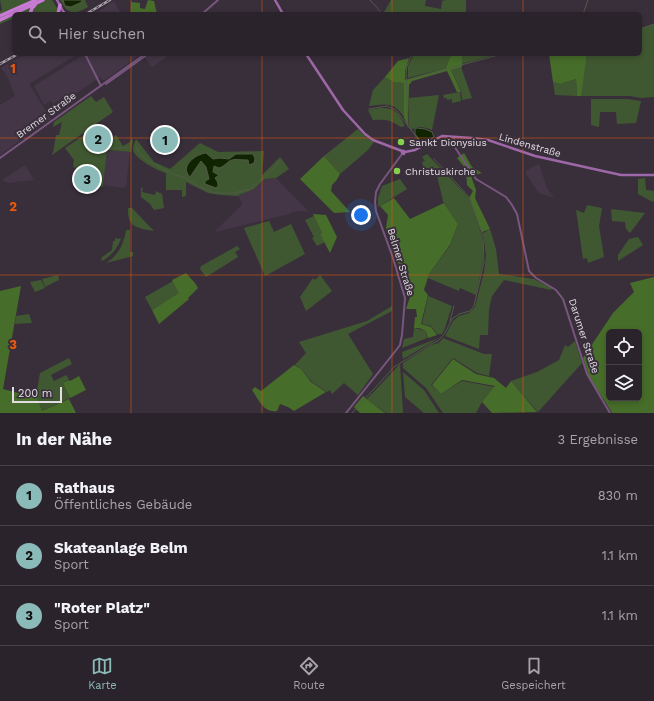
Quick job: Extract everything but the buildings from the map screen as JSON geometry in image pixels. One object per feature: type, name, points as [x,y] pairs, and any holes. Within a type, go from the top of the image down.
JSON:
[{"type":"highway","points":[[20,7],[27,0]]},
{"type":"highway","points":[[0,16],[20,7],[43,0]]},
{"type":"highway","points":[[31,12],[37,1]]},
{"type":"highway","points":[[19,12],[37,1]]},
{"type":"highway","points":[[58,12],[60,5]]},
{"type":"highway","points":[[0,20],[12,16]]},
{"type":"main road","points":[[57,0],[62,12]]},
{"type":"main road","points":[[275,0],[282,12]]},
{"type":"main road","points":[[307,56],[343,110],[365,134],[373,140],[403,152]]},
{"type":"main road","name":"Lindenstraße","points":[[403,152],[415,150],[438,137],[488,140],[535,156],[621,175],[654,175]]},
{"type":"street","points":[[204,12],[218,0]]},
{"type":"street","points":[[86,56],[101,86]]},
{"type":"street","name":"Bremer Straße","points":[[0,158],[142,56]]},
{"type":"street","name":"Bremer Straße","points":[[101,86],[145,56]]},
{"type":"street","name":"Darumer Straße","points":[[454,137],[454,146],[476,179],[506,197],[512,205],[517,214],[527,266],[532,274],[556,290],[563,299],[587,374],[610,413]]},
{"type":"street","name":"Belmer Straße","points":[[346,413],[400,345],[405,298],[393,258],[376,211],[375,202],[376,193],[380,184],[403,152]]},
{"type":"shaded area","points":[[0,0],[52,0],[60,12],[12,12],[12,19],[0,24],[0,11],[2,10]]},
{"type":"shaded area","points":[[60,0],[85,0],[88,7],[72,12],[66,9]]},
{"type":"shaded area","points":[[63,0],[81,0],[82,2],[71,7],[65,6]]},
{"type":"shaded area","points":[[391,0],[426,0],[425,6],[441,9],[442,1],[466,0],[466,12],[384,12]]},
{"type":"shaded area","points":[[114,1],[120,12],[98,12]]},
{"type":"shaded area","points":[[654,24],[654,97],[580,96],[587,56],[642,56],[642,28]]},
{"type":"shaded area","points":[[22,56],[75,56],[29,84],[51,119],[0,155],[0,105],[15,96],[7,76],[1,68]]},
{"type":"shaded area","points":[[82,56],[138,56],[105,80],[102,80],[100,77],[68,99],[65,96],[53,104],[51,100],[44,105],[34,86]]},
{"type":"shaded area","points":[[144,56],[168,56],[152,67]]},
{"type":"shaded area","points":[[413,56],[450,56],[446,68],[408,78],[408,66]]},
{"type":"shaded area","points":[[462,56],[491,56],[461,64]]},
{"type":"shaded area","points":[[461,67],[472,98],[462,100],[461,91],[451,70]]},
{"type":"shaded area","points":[[385,77],[393,82],[404,84],[404,117],[397,108],[393,106],[384,104],[369,106],[373,90]]},
{"type":"shaded area","points":[[576,79],[577,96],[555,95],[553,82],[560,84]]},
{"type":"shaded area","points":[[460,92],[461,101],[452,103],[452,99],[447,100],[447,98],[444,98],[443,95]]},
{"type":"shaded area","points":[[439,95],[432,130],[416,127],[411,130],[409,126],[409,98]]},
{"type":"shaded area","points":[[91,96],[96,102],[104,97],[113,112],[52,155],[56,135],[59,135],[62,122],[53,127],[54,122]]},
{"type":"shaded area","points":[[591,99],[628,99],[641,101],[636,123],[617,124],[616,112],[600,112],[599,127],[591,125]]},
{"type":"shaded area","points":[[380,108],[393,110],[396,112],[405,126],[401,127],[388,120],[373,120],[368,110]]},
{"type":"shaded area","points":[[417,128],[432,132],[434,137],[422,143],[415,134],[415,129]]},
{"type":"shaded area","points":[[358,129],[374,142],[368,150],[340,174],[324,156]]},
{"type":"shaded area","points":[[86,134],[86,143],[89,146],[93,146],[109,135],[108,147],[111,147],[112,138],[116,135],[123,146],[130,142],[131,139],[133,140],[131,152],[107,150],[103,187],[74,184],[76,168],[73,167],[74,160],[65,148]]},
{"type":"shaded area","points":[[136,139],[154,162],[170,169],[200,143],[218,152],[264,151],[262,175],[280,157],[289,169],[276,178],[265,179],[254,189],[237,196],[208,193],[186,182],[186,196],[182,197],[181,190],[166,190],[166,173],[152,167],[141,160],[134,153],[133,149]]},
{"type":"shaded area","points":[[107,150],[130,152],[126,186],[123,188],[103,185]]},
{"type":"shaded area","points":[[206,153],[213,159],[229,159],[236,154],[253,154],[255,159],[254,163],[249,165],[248,160],[231,160],[219,168],[214,166],[213,172],[219,175],[215,178],[218,184],[216,188],[205,184],[205,181],[209,179],[206,167],[201,161],[190,177],[187,173],[186,169],[190,161]]},
{"type":"shaded area","points":[[427,154],[469,198],[483,243],[483,262],[476,295],[460,288],[459,291],[428,278],[429,274],[450,246],[458,224],[443,201],[436,171],[425,173],[422,162],[425,161],[422,157]]},
{"type":"shaded area","points":[[539,164],[547,188],[554,198],[539,193],[526,174],[525,171]]},
{"type":"shaded area","points":[[25,165],[34,180],[8,183],[2,180]]},
{"type":"shaded area","points":[[276,178],[309,212],[292,212],[215,232],[241,206],[242,203],[238,196],[254,189],[266,179]]},
{"type":"shaded area","points":[[645,178],[646,190],[654,191],[653,202],[638,194],[638,179]]},
{"type":"shaded area","points":[[400,179],[407,189],[378,207],[378,198],[382,186]]},
{"type":"shaded area","points":[[141,188],[143,188],[142,192],[155,195],[156,191],[162,194],[164,208],[154,210],[150,204],[141,197]]},
{"type":"shaded area","points":[[587,205],[602,208],[599,226],[604,257],[588,263],[587,258],[583,259],[576,210],[584,213]]},
{"type":"shaded area","points":[[128,208],[132,208],[154,231],[135,226],[129,220]]},
{"type":"shaded area","points":[[611,209],[645,213],[630,233],[626,229],[625,222],[612,221]]},
{"type":"shaded area","points":[[314,216],[322,233],[320,234],[325,242],[317,246],[305,220]]},
{"type":"shaded area","points":[[269,221],[274,232],[291,224],[305,254],[265,276],[244,228]]},
{"type":"shaded area","points":[[490,229],[496,249],[499,274],[534,279],[552,288],[551,290],[504,280],[492,296],[489,309],[488,335],[480,335],[479,349],[445,336],[453,321],[459,316],[469,313],[475,307],[484,272],[486,256],[483,233]]},
{"type":"shaded area","points":[[126,230],[130,230],[130,252],[133,252],[133,256],[106,263],[114,257],[120,249]]},
{"type":"shaded area","points":[[638,237],[643,245],[618,261],[618,255],[629,239]]},
{"type":"shaded area","points":[[115,238],[121,239],[118,246],[102,261],[101,258],[112,250],[113,241],[115,241]]},
{"type":"shaded area","points":[[237,246],[240,249],[235,252],[238,257],[206,277],[200,269],[201,266]]},
{"type":"shaded area","points":[[58,275],[59,280],[45,287],[42,279]]},
{"type":"shaded area","points":[[320,275],[332,291],[306,311],[300,297],[313,278],[315,280]]},
{"type":"shaded area","points":[[41,280],[45,288],[35,292],[30,282]]},
{"type":"shaded area","points":[[173,281],[180,293],[152,310],[145,297]]},
{"type":"shaded area","points":[[428,296],[452,306],[442,334],[437,334],[431,326],[422,324]]},
{"type":"shaded area","points":[[392,306],[392,311],[348,334],[373,374],[358,395],[344,383],[332,394],[330,390],[327,392],[312,382],[301,369],[295,365],[306,353],[299,342],[367,321]]},
{"type":"shaded area","points":[[29,314],[32,323],[15,324],[16,316]]},
{"type":"shaded area","points":[[414,328],[426,331],[427,338],[402,348],[404,339],[413,337]]},
{"type":"shaded area","points":[[439,338],[403,359],[402,352]]},
{"type":"shaded area","points":[[443,338],[484,354],[492,354],[489,376],[477,373],[453,358],[431,385],[441,394],[462,381],[495,387],[482,402],[476,413],[443,413],[426,388],[403,368],[403,363],[431,345],[439,343]]},
{"type":"shaded area","points":[[575,341],[582,363],[538,412],[511,381],[537,372],[559,360],[565,345],[568,347]]},
{"type":"shaded area","points":[[69,358],[72,364],[51,375],[54,381],[66,375],[69,379],[63,383],[70,398],[42,411],[36,396],[40,373]]},
{"type":"shaded area","points":[[400,364],[403,413],[386,413],[367,399]]},
{"type":"shaded area","points":[[403,372],[424,390],[439,413],[424,413],[405,397]]},
{"type":"green space","points":[[148,0],[154,1],[157,12],[131,12],[131,2],[140,3],[140,8],[145,9]]},
{"type":"green space","points":[[450,56],[462,56],[462,67],[451,70],[461,92],[457,92],[447,71],[412,81],[409,85],[408,126],[404,118],[404,84],[393,82],[385,77],[398,61],[409,58],[405,71],[405,80],[446,68]]},
{"type":"green space","points":[[549,56],[587,56],[581,96],[577,96],[576,79],[560,84],[553,82]]},
{"type":"green space","points":[[464,153],[472,167],[482,173],[471,176],[476,190],[475,198],[490,229],[482,232],[469,198],[473,191],[467,185],[466,169],[457,158]]},
{"type":"green space","points":[[324,156],[340,174],[332,185],[331,191],[350,212],[334,213],[300,179]]},
{"type":"green space","points":[[394,198],[410,219],[444,203],[458,224],[450,245],[429,274],[424,290],[428,295],[421,324],[431,327],[437,335],[428,338],[426,331],[419,328],[414,328],[415,317],[417,317],[416,309],[406,309],[410,297],[386,228],[388,215],[380,206]]},
{"type":"green space","points":[[313,214],[326,215],[337,237],[330,253],[320,234],[322,233]]},
{"type":"green space","points":[[186,273],[198,288],[188,298],[189,299],[159,324],[152,310],[179,293],[172,280]]},
{"type":"green space","points":[[654,277],[654,413],[612,413],[589,377],[583,358],[613,313],[634,292],[630,283]]},
{"type":"green space","points":[[21,286],[3,389],[37,398],[42,411],[69,399],[76,413],[0,413],[0,291]]},
{"type":"green space","points":[[453,359],[476,374],[494,378],[506,388],[511,381],[537,412],[492,413],[482,402],[495,386],[462,380],[441,394],[432,385]]},
{"type":"green space","points":[[294,365],[301,369],[311,382],[326,392],[294,411],[280,404],[277,411],[268,410],[259,402],[252,390],[255,387],[261,391]]},
{"type":"green space","points":[[79,376],[86,390],[70,398],[63,383]]},
{"type":"green space","points":[[363,396],[385,413],[360,413],[354,407]]},
{"type":"waterway","points":[[370,0],[380,11]]},
{"type":"waterway","points":[[584,12],[588,0]]},
{"type":"waterway","points":[[642,28],[654,24]]},
{"type":"waterway","points":[[408,127],[406,72],[411,56]]},
{"type":"waterway","points":[[450,68],[495,56]]},
{"type":"waterway","points":[[407,80],[448,69]]},
{"type":"waterway","points":[[369,109],[387,106],[396,110],[421,143]]},
{"type":"waterway","points":[[136,147],[143,157],[150,162],[175,175],[186,178],[196,185],[214,193],[234,193],[250,189],[273,170],[280,160]]},
{"type":"waterway","points":[[107,148],[128,148]]},
{"type":"waterway","points":[[352,413],[394,367],[438,341],[445,333],[452,319],[459,314],[470,311],[474,306],[484,262],[483,236],[470,198],[434,159]]},
{"type":"waterway","points":[[450,321],[454,306]]},
{"type":"railway","points":[[89,12],[110,0]]},
{"type":"railway","points":[[0,64],[14,56]]},
{"type":"place","name":"Skateanlage Belm","points":[[98,139]]},
{"type":"place","name":"Rathaus","points":[[165,140]]},
{"type":"place","name":"Sankt Dionysius","points":[[401,142]]},
{"type":"place","name":"Christuskirche","points":[[397,171]]},
{"type":"place","name":"\"Roter Platz\"","points":[[87,179]]}]
